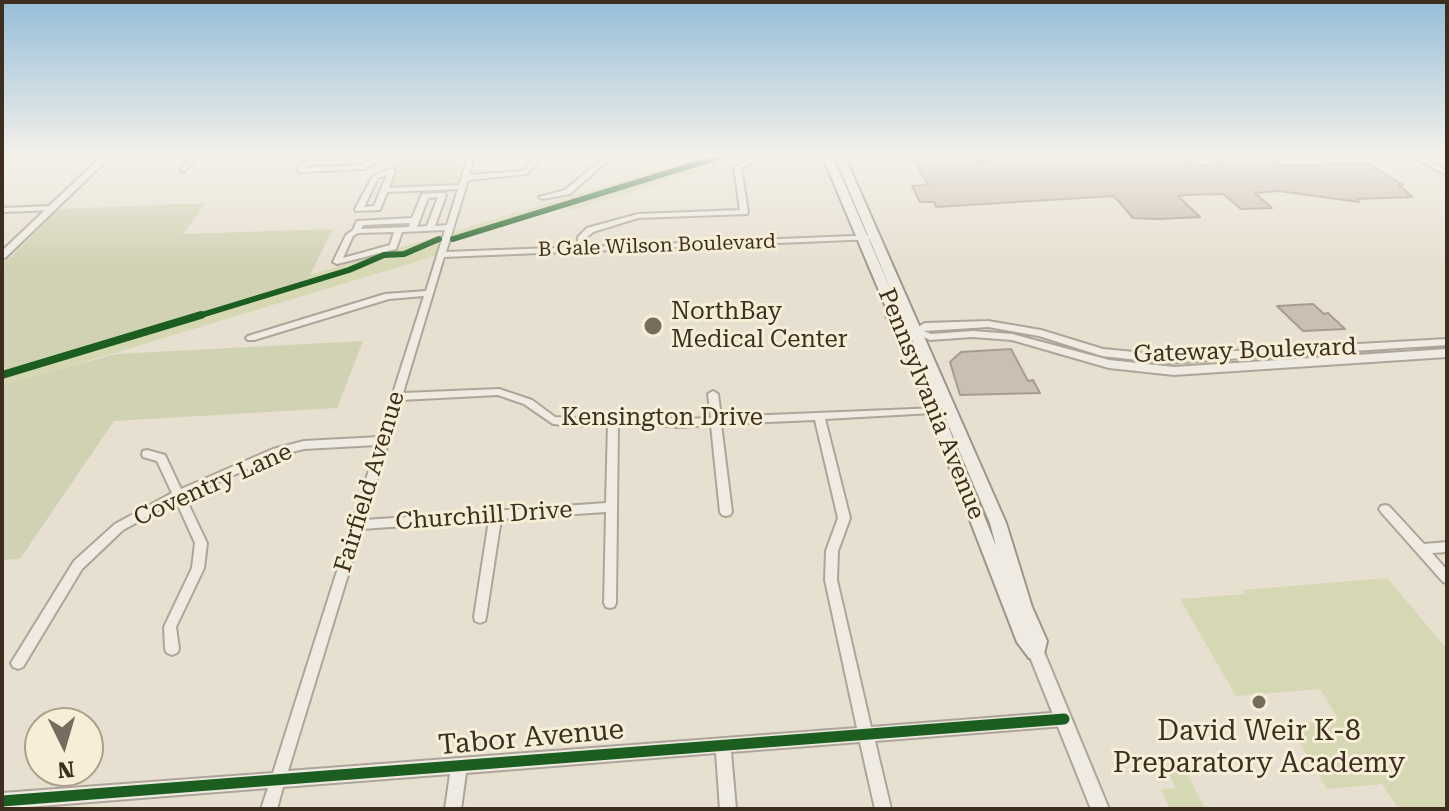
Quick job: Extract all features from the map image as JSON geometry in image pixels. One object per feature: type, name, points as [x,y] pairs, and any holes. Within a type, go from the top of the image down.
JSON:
[{"type":"main road","name":"Pennsylvania Avenue","points":[[846,193],[915,331],[939,406],[1026,642],[1036,652]]},
{"type":"main road","name":"Pennsylvania Avenue","points":[[852,193],[895,313],[892,315],[906,348],[912,352],[939,406],[970,457],[998,523],[1023,607],[1038,641],[1036,652]]},
{"type":"main road","points":[[895,313],[900,315],[905,326],[915,331],[909,337],[912,352]]},
{"type":"street","points":[[2,256],[68,193]]},
{"type":"street","points":[[367,193],[359,209],[377,208],[384,193]]},
{"type":"street","name":"Fairfield Avenue","points":[[269,809],[460,193]]},
{"type":"street","points":[[543,197],[563,193]]},
{"type":"street","points":[[582,249],[583,235],[590,230],[638,216],[744,212],[741,193]]},
{"type":"street","points":[[414,225],[425,196],[442,195],[430,228]]},
{"type":"street","points":[[3,211],[52,208]]},
{"type":"street","points":[[399,230],[393,247],[337,262],[350,235],[360,223],[449,227]]},
{"type":"street","points":[[356,231],[399,230],[414,225]]},
{"type":"street","name":"B Gale Wilson Boulevard","points":[[440,255],[868,237]]},
{"type":"street","points":[[251,338],[388,296],[429,293]]},
{"type":"street","name":"Gateway Boulevard","points":[[915,331],[925,326],[968,324],[1011,327],[1102,352],[1165,359],[1447,342]]},
{"type":"street","name":"Gateway Boulevard","points":[[915,331],[930,337],[973,334],[1012,337],[1109,364],[1174,371],[1447,353]]},
{"type":"street","name":"Kensington Drive","points":[[397,397],[499,392],[528,402],[553,420],[576,422],[819,417],[939,406]]},
{"type":"street","points":[[713,394],[726,512]]},
{"type":"street","points":[[819,417],[844,518],[832,551],[831,580],[883,809]]},
{"type":"street","points":[[610,603],[613,420]]},
{"type":"street","name":"Coventry Lane","points":[[18,663],[90,551],[119,527],[178,495],[288,448],[382,441]]},
{"type":"street","points":[[147,454],[161,458],[201,543],[202,555],[170,627],[172,649]]},
{"type":"street","name":"Churchill Drive","points":[[357,525],[611,507]]},
{"type":"street","points":[[1385,509],[1447,578]]},
{"type":"street","points":[[480,617],[496,514]]},
{"type":"street","points":[[1420,549],[1447,547]]},
{"type":"street","name":"Pennsylvania Avenue","points":[[1036,652],[1100,809]]},
{"type":"street","name":"Tabor Avenue","points":[[2,801],[1064,719]]},
{"type":"street","points":[[723,745],[728,809]]},
{"type":"street","points":[[453,809],[459,766]]},
{"type":"green space","points":[[582,193],[630,193],[573,210],[565,206],[452,239],[448,252],[2,387],[2,373],[306,281],[309,275]]},
{"type":"green space","points":[[206,203],[183,234],[333,229],[307,281],[2,372],[2,265],[59,209]]},
{"type":"green space","points":[[363,341],[337,408],[114,421],[20,559],[2,560],[2,385],[116,354]]},
{"type":"green space","points":[[1387,578],[1447,649],[1447,809],[1399,809],[1382,784],[1327,789],[1288,724],[1339,720],[1320,689],[1236,696],[1180,599],[1245,594],[1243,590]]},
{"type":"green space","points":[[1185,769],[1205,809],[1170,809],[1161,790],[1176,788],[1168,771]]},
{"type":"building","points":[[915,193],[1257,193],[1272,208],[1241,209],[1223,194],[1178,196],[1200,217],[1159,219],[1133,218],[1114,196],[936,207],[934,202],[920,202]]},
{"type":"building","points":[[1292,193],[1408,193],[1412,197],[1357,199],[1359,202]]},
{"type":"building","points":[[1313,304],[1345,329],[1303,331],[1277,306]]},
{"type":"building","points":[[1011,349],[1028,381],[1033,380],[1040,393],[960,395],[950,362],[961,352]]},
{"type":"cycle path","points":[[453,239],[602,193]]},
{"type":"cycle path","points":[[2,375],[349,270],[384,255],[404,254],[439,239]]},
{"type":"cycle path","points":[[2,801],[1064,719]]},
{"type":"place","name":"NorthBay Medical Center","points":[[653,326]]},
{"type":"place","name":"David Weir K-8 Preparatory Academy","points":[[1259,702]]}]
